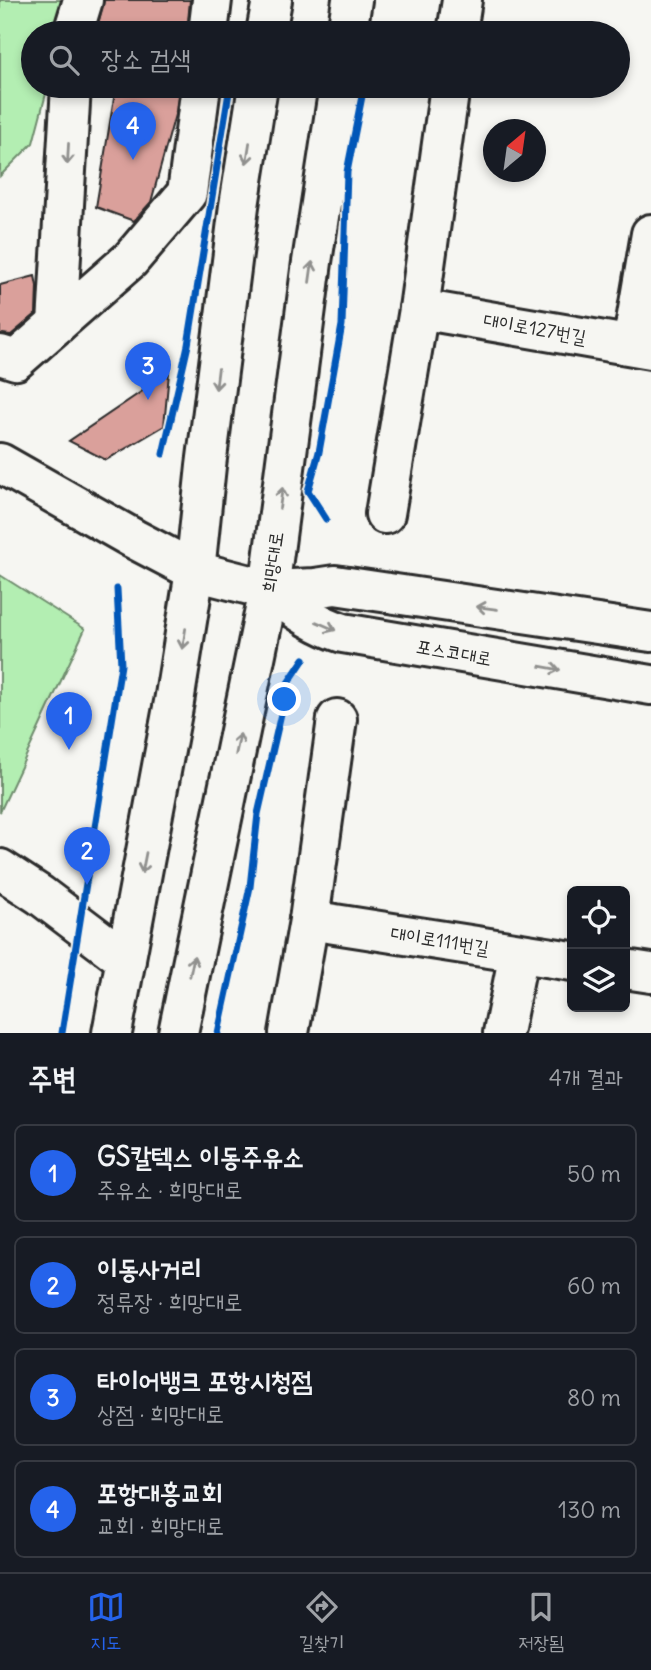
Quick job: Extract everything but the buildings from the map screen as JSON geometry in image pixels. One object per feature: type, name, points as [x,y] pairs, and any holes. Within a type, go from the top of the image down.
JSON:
[{"type":"main road","points":[[77,21],[83,0]]},
{"type":"main road","points":[[209,21],[212,0]]},
{"type":"main road","points":[[269,21],[272,0]]},
{"type":"main road","points":[[349,21],[352,0]]},
{"type":"main road","points":[[459,21],[462,0]]},
{"type":"main road","points":[[57,324],[70,98]]},
{"type":"main road","points":[[0,355],[16,360],[131,260],[187,193],[199,98]]},
{"type":"main road","points":[[112,1033],[174,702],[195,572],[230,274],[256,98]]},
{"type":"main road","name":"희망대로","points":[[178,1033],[269,590],[312,261],[337,98]]},
{"type":"main road","points":[[385,514],[419,309],[448,98]]},
{"type":"main road","points":[[642,347],[651,234]]},
{"type":"main road","name":"대이로127번길","points":[[419,309],[642,347]]},
{"type":"main road","name":"포스코대로","points":[[0,463],[195,572],[269,590],[335,585],[651,632]]},
{"type":"main road","name":"포스코대로","points":[[269,590],[304,616],[343,633],[651,685]]},
{"type":"main road","points":[[289,1033],[309,920],[337,719]]},
{"type":"main road","points":[[0,869],[40,895],[126,960]]},
{"type":"main road","name":"대이로111번길","points":[[309,920],[567,960]]},
{"type":"main road","points":[[503,1033],[519,953]]},
{"type":"main road","points":[[630,970],[651,973]]},
{"type":"green space","points":[[0,0],[71,0],[65,21],[21,21],[21,98],[45,98],[33,143],[0,176]]},
{"type":"green space","points":[[0,575],[85,629],[0,812]]},
{"type":"cycle path","points":[[163,454],[188,345],[228,98]]},
{"type":"cycle path","points":[[326,519],[308,491],[319,452],[342,325],[347,172],[362,98]]},
{"type":"cycle path","points":[[62,1033],[121,665],[117,589]]},
{"type":"cycle path","points":[[218,1033],[250,887],[258,814],[288,683],[304,659]]},
{"type":"place","name":"포항대흥교회","points":[[133,160]]},
{"type":"place","name":"타이어뱅크 포항시청점","points":[[148,400]]},
{"type":"place","name":"GS칼텍스 이동주유소","points":[[69,750]]},
{"type":"place","name":"이동사거리","points":[[87,885]]}]
